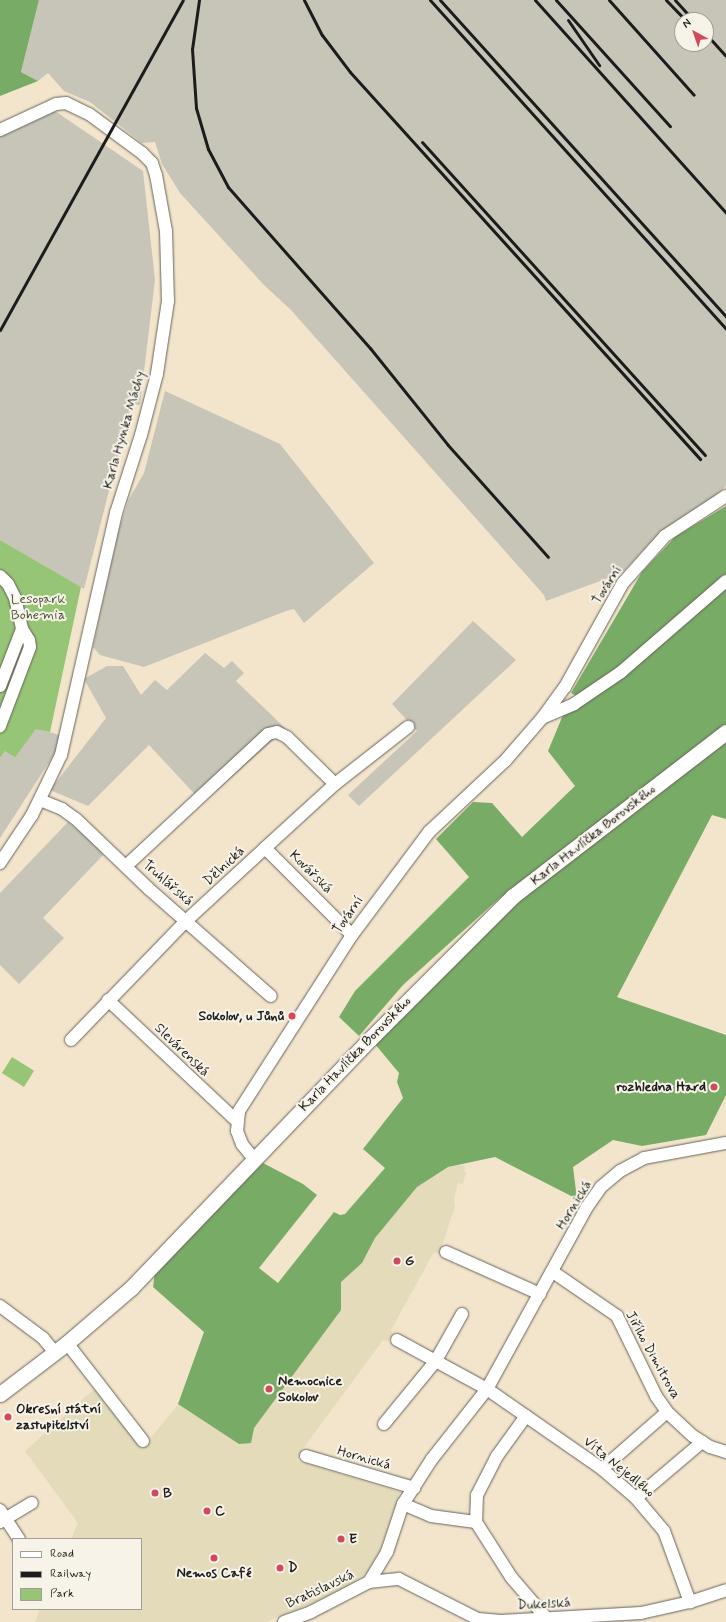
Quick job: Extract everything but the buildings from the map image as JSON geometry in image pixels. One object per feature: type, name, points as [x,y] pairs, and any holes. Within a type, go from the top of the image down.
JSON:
[{"type":"street","name":"Karla Hynka Máchy","points":[[0,130],[56,104],[66,103],[89,114],[152,163],[166,231],[168,301],[157,374],[141,435],[116,513],[61,755],[40,800],[0,863]]},
{"type":"street","name":"Tovární","points":[[236,1120],[242,1103],[352,935],[429,832],[505,761],[543,717],[565,687],[623,583],[665,536],[726,496]]},
{"type":"street","points":[[0,576],[8,584],[15,598],[22,629],[29,640],[30,647],[0,726]]},
{"type":"street","name":"Tovární","points":[[543,717],[574,704],[621,672],[726,581]]},
{"type":"street","points":[[0,686],[22,629]]},
{"type":"street","name":"Dělnická","points":[[71,1040],[187,920],[335,784],[408,727]]},
{"type":"street","points":[[126,866],[268,734],[276,732],[287,737],[335,784]]},
{"type":"street","name":"Karla Havlíčka Borovského","points":[[0,1394],[55,1353],[131,1288],[450,957],[513,896],[726,732]]},
{"type":"street","name":"Truhlářská","points":[[40,800],[62,809],[76,819],[271,996]]},
{"type":"street","name":"Kovářská","points":[[265,848],[352,935]]},
{"type":"street","name":"Slevárenská","points":[[108,1000],[236,1120]]},
{"type":"street","points":[[236,1120],[237,1131],[242,1144],[254,1159]]},
{"type":"street","name":"Hornická","points":[[369,1582],[387,1552],[404,1504],[432,1459],[487,1389],[553,1272],[587,1207],[601,1187],[620,1171],[651,1156],[726,1143]]},
{"type":"street","points":[[446,1252],[540,1294]]},
{"type":"street","name":"Jiřího Dimitrova","points":[[553,1272],[617,1316],[656,1396],[667,1412],[702,1442],[726,1452]]},
{"type":"street","points":[[0,1306],[43,1338],[55,1353]]},
{"type":"street","points":[[384,1424],[435,1362],[462,1314]]},
{"type":"street","points":[[397,1340],[487,1389]]},
{"type":"street","points":[[67,1343],[144,1441]]},
{"type":"street","name":"Víta Nejedlého","points":[[487,1389],[602,1469],[636,1498],[664,1531],[690,1602]]},
{"type":"street","points":[[602,1469],[667,1412]]},
{"type":"street","points":[[526,1416],[497,1456],[477,1495],[476,1522],[511,1577],[548,1620]]},
{"type":"street","points":[[636,1498],[702,1442]]},
{"type":"street","name":"Hornická","points":[[306,1456],[414,1488]]},
{"type":"street","points":[[18,1538],[2,1517],[32,1503]]},
{"type":"street","points":[[404,1504],[431,1516],[476,1522]]},
{"type":"street","name":"Dukelská","points":[[369,1582],[399,1579],[478,1619],[548,1620],[641,1612],[690,1602],[726,1590]]},
{"type":"street","name":"Bratislavská","points":[[284,1622],[312,1612],[369,1582]]},
{"type":"shaded area","points":[[39,0],[726,0],[726,486],[714,497],[660,532],[622,573],[546,601],[544,595],[291,310],[264,285],[180,193],[162,164],[155,142],[142,143],[90,102],[64,91],[48,73],[38,81],[21,72]]},
{"type":"shaded area","points":[[55,111],[143,171],[155,280],[140,405],[131,404],[84,589],[0,540],[0,137]]},
{"type":"shaded area","points":[[165,391],[280,444],[374,563],[304,623],[294,609],[286,611],[144,667],[100,655],[93,647],[118,532],[129,499],[144,473]]},
{"type":"shaded area","points":[[473,621],[516,660],[359,806],[348,795],[417,731],[392,704]]},
{"type":"shaded area","points":[[205,653],[224,668],[232,661],[244,673],[236,681],[286,729],[203,803],[149,745],[88,806],[50,790],[106,718],[84,679],[107,666],[123,666],[141,695],[155,680],[167,690]]},
{"type":"shaded area","points":[[37,728],[62,736],[57,750],[0,838],[0,758],[5,751],[26,741]]},
{"type":"shaded area","points":[[68,822],[105,853],[43,918],[64,938],[19,984],[0,965],[0,893]]},
{"type":"shaded area","name":"Nemocnice Sokolov","points":[[459,1165],[465,1166],[464,1171],[466,1172],[463,1184],[458,1183],[454,1200],[455,1206],[439,1254],[434,1252],[391,1330],[393,1334],[388,1341],[383,1340],[302,1450],[297,1461],[400,1492],[374,1567],[341,1592],[265,1622],[35,1622],[40,1610],[142,1610],[142,1538],[71,1538],[78,1523],[25,1451],[94,1389],[142,1449],[212,1362],[341,1282],[362,1263],[375,1238],[417,1187],[448,1167]]},
{"type":"green space","points":[[0,0],[39,0],[21,72],[38,81],[0,96]]},
{"type":"green space","points":[[726,506],[726,819],[712,815],[617,997],[726,1035],[726,1095],[706,1135],[642,1146],[613,1140],[573,1167],[577,1199],[495,1157],[448,1167],[417,1187],[375,1238],[362,1263],[341,1282],[341,1310],[254,1428],[251,1443],[239,1444],[178,1404],[204,1332],[153,1287],[155,1272],[263,1163],[303,1184],[317,1195],[259,1268],[278,1283],[334,1212],[340,1215],[345,1214],[385,1168],[363,1149],[403,1098],[397,1082],[399,1073],[375,1044],[503,895],[403,985],[359,1036],[339,1017],[355,991],[469,877],[436,839],[473,802],[492,803],[522,837],[575,786],[548,751],[563,715],[586,701],[571,693],[642,572],[675,537]]},
{"type":"green space","name":"Lesopark Bohemia","points":[[0,540],[81,587],[50,732],[36,729],[15,757],[5,751],[0,758]]},
{"type":"green space","points":[[12,1057],[34,1071],[24,1087],[2,1073]]},
{"type":"railway","points":[[0,330],[183,0]]},
{"type":"railway","points":[[199,0],[192,49],[196,108],[208,149],[228,187],[370,348],[448,445],[548,557]]},
{"type":"railway","points":[[304,0],[322,35],[350,72],[700,459]]},
{"type":"railway","points":[[430,0],[726,329]]},
{"type":"railway","points":[[440,0],[726,317]]},
{"type":"railway","points":[[535,0],[726,213]]},
{"type":"railway","points":[[556,0],[670,126]]},
{"type":"railway","points":[[609,0],[694,95]]},
{"type":"railway","points":[[666,0],[677,12]]},
{"type":"railway","points":[[675,0],[686,12]]},
{"type":"railway","points":[[568,20],[599,65]]},
{"type":"railway","points":[[714,43],[726,56]]},
{"type":"railway","points":[[422,142],[705,455]]},
{"type":"place","name":"Sokolov, u Jůnů","points":[[292,1016]]},
{"type":"place","name":"rozhledna Hard","points":[[714,1087]]},
{"type":"place","name":"G","points":[[397,1261]]},
{"type":"place","name":"Nemocnice Sokolov","points":[[269,1389]]},
{"type":"place","name":"Okresní státní zastupitelství","points":[[8,1417]]},
{"type":"place","name":"B","points":[[155,1493]]},
{"type":"place","name":"C","points":[[207,1511]]},
{"type":"place","name":"E","points":[[341,1539]]},
{"type":"place","name":"Nemos Café","points":[[214,1558]]},
{"type":"place","name":"D","points":[[280,1568]]}]
